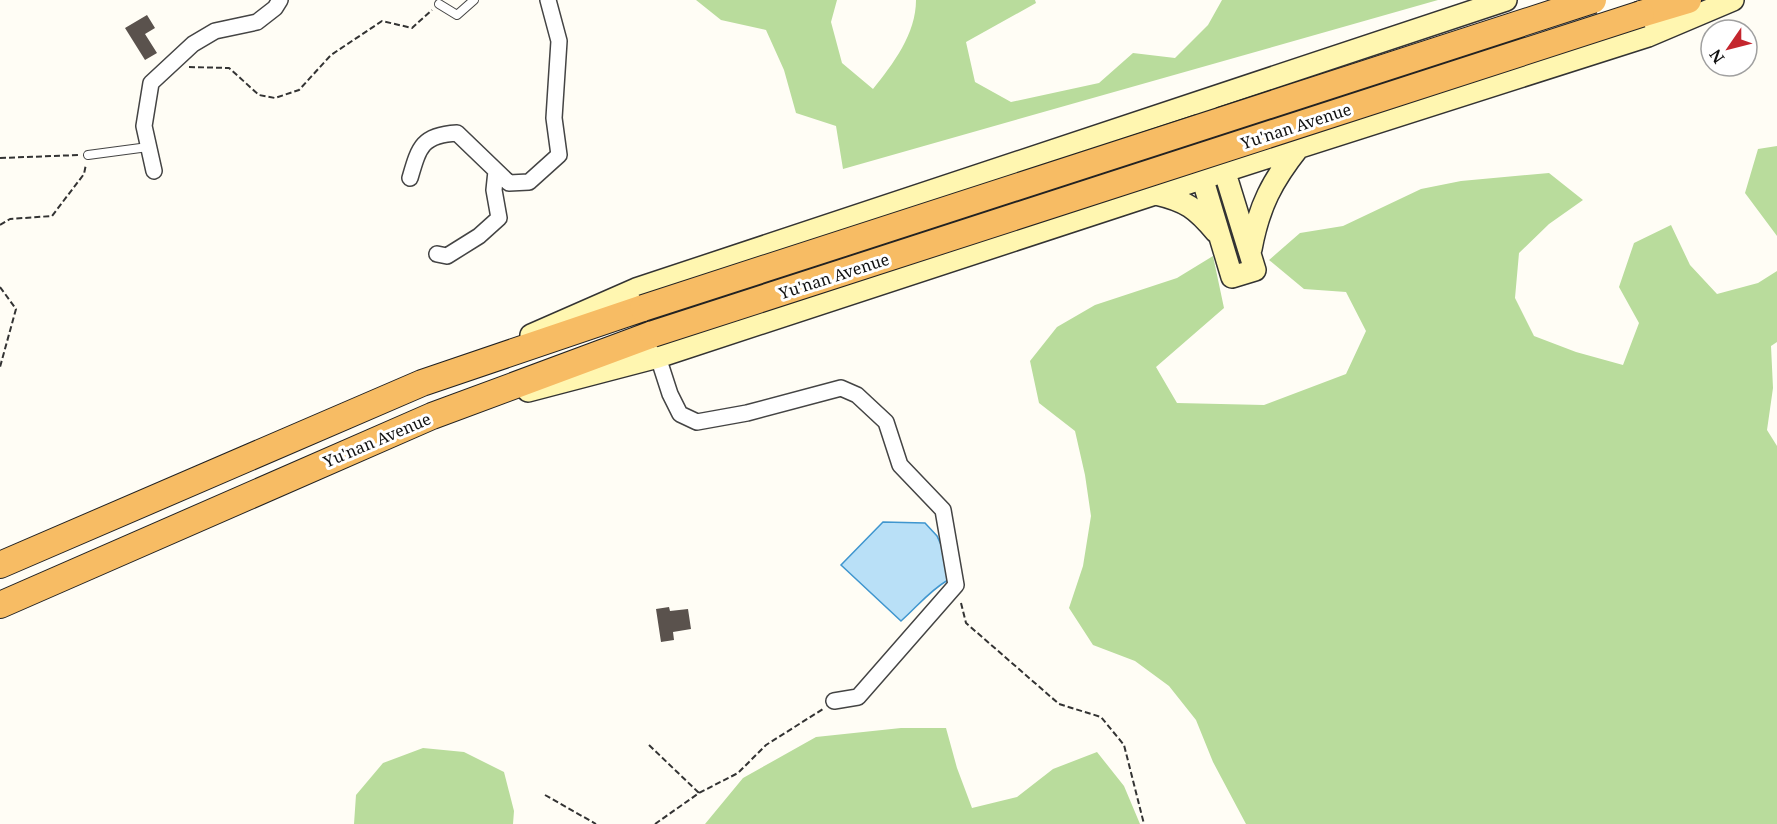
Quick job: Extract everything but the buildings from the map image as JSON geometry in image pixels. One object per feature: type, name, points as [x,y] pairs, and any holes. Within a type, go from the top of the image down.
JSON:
[{"type":"highway","name":"Yu'nan Avenue","points":[[0,565],[422,383],[644,308],[1593,0]]},
{"type":"highway","name":"Yu'nan Avenue","points":[[0,605],[432,416],[656,346],[1688,0]]},
{"type":"main road","points":[[422,383],[636,288],[1180,106],[1506,0]]},
{"type":"main road","points":[[656,346],[1155,194],[1648,36],[1733,0]]},
{"type":"main road","points":[[1180,106],[1232,277],[1255,270],[1203,99]]},
{"type":"main road","points":[[1250,252],[1256,220],[1265,197],[1276,176],[1299,147]]},
{"type":"main road","points":[[1155,194],[1181,200],[1200,212],[1221,238]]},
{"type":"street","points":[[153,171],[144,126],[151,84],[193,44],[215,31],[257,22],[275,8],[280,0]]},
{"type":"street","points":[[410,178],[418,148],[436,134],[457,133],[508,183],[529,182],[559,155],[554,118],[559,41],[548,0]]},
{"type":"street","points":[[437,254],[447,256],[479,236],[499,218],[494,190],[496,171]]},
{"type":"street","points":[[656,346],[670,394],[680,414],[697,422],[747,413],[841,388],[856,395],[886,422],[900,465],[944,510],[956,585],[858,697],[834,702]]},
{"type":"lane","points":[[439,4],[457,15],[474,0]]},
{"type":"lane","points":[[88,155],[148,147]]},
{"type":"path","points":[[168,67],[229,68],[259,94],[275,98],[299,90],[331,55],[382,21],[411,28],[439,4]]},
{"type":"path","points":[[0,158],[49,154],[88,155],[84,174],[52,216],[10,219],[0,225]]},
{"type":"path","points":[[0,287],[16,309],[0,368]]},
{"type":"path","points":[[956,585],[966,622],[1059,704],[1101,717],[1124,745],[1144,824]]},
{"type":"path","points":[[655,824],[699,793],[738,773],[766,745],[834,702]]},
{"type":"path","points":[[649,745],[699,793]]},
{"type":"path","points":[[545,795],[596,824]]},
{"type":"green space","points":[[696,0],[837,0],[831,22],[842,63],[873,89],[908,37],[916,0],[1035,0],[1036,3],[966,42],[975,82],[1011,102],[1099,83],[1133,53],[1175,58],[1208,25],[1222,0],[1438,0],[843,169],[836,126],[796,113],[784,70],[766,30],[721,20]]},
{"type":"green space","points":[[1777,146],[1777,236],[1745,193],[1758,149]]},
{"type":"green space","points":[[1549,173],[1583,200],[1549,224],[1519,253],[1515,298],[1534,336],[1576,352],[1623,365],[1639,323],[1619,287],[1634,243],[1671,225],[1690,265],[1717,294],[1758,283],[1777,271],[1777,342],[1771,346],[1773,388],[1767,430],[1777,446],[1777,824],[1246,824],[1213,762],[1196,720],[1169,686],[1135,661],[1093,645],[1069,608],[1083,566],[1091,516],[1085,475],[1075,431],[1039,403],[1030,361],[1057,327],[1095,305],[1177,278],[1213,256],[1224,308],[1156,367],[1177,403],[1264,405],[1346,374],[1366,331],[1346,292],[1304,289],[1269,260],[1300,233],[1343,226],[1421,189],[1461,181]]},
{"type":"green space","points":[[901,728],[946,728],[957,768],[972,808],[1017,797],[1053,769],[1097,752],[1124,786],[1140,824],[705,824],[743,778],[816,737]]},
{"type":"green space","points":[[423,748],[464,752],[504,772],[514,811],[513,824],[354,824],[356,795],[383,763]]},
{"type":"water","points":[[883,522],[925,523],[937,536],[952,569],[948,580],[929,594],[901,621],[841,565]]}]
